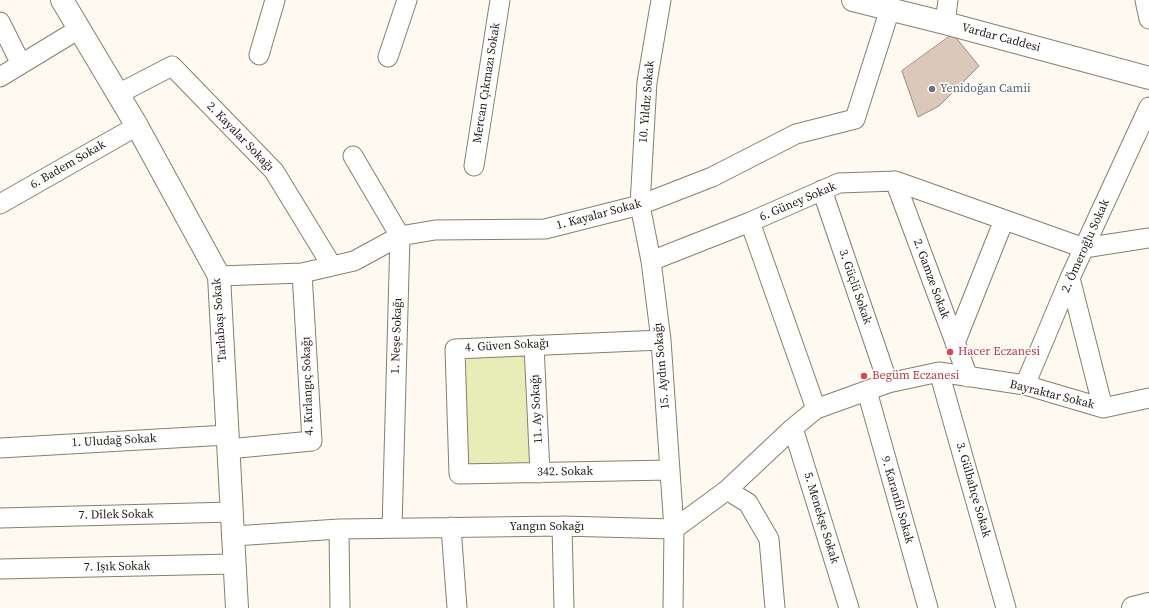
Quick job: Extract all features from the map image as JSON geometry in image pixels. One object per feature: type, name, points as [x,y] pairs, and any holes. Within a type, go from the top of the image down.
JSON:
[{"type":"street","name":"Tarlabaşı Sokak","points":[[62,0],[137,126],[219,276],[237,608]]},
{"type":"street","points":[[259,55],[275,0]]},
{"type":"street","points":[[388,57],[407,0]]},
{"type":"street","name":"Mercan Çıkmazı Sokak","points":[[474,166],[500,0]]},
{"type":"street","name":"10. Yıldız Sokak","points":[[640,204],[647,82],[661,0]]},
{"type":"street","name":"Vardar Caddesi","points":[[853,0],[945,23],[1149,78]]},
{"type":"street","points":[[945,23],[948,0]]},
{"type":"street","points":[[1145,0],[1149,19]]},
{"type":"street","name":"1. Kayalar Sokak","points":[[219,276],[302,273],[354,261],[400,236],[435,230],[545,229],[640,204],[712,177],[796,134],[855,119],[890,9]]},
{"type":"street","points":[[0,22],[21,64]]},
{"type":"street","points":[[0,77],[78,29]]},
{"type":"street","name":"2. Kayalar Sokağı","points":[[118,94],[172,66],[274,171],[332,266]]},
{"type":"street","name":"2. Ömeroğlu Sokak","points":[[1025,385],[1070,278],[1149,107]]},
{"type":"street","name":"6. Badem Sokak","points":[[0,204],[137,126]]},
{"type":"street","points":[[353,156],[400,236]]},
{"type":"street","name":"6. Güney Sokak","points":[[651,261],[750,222],[839,183],[895,181],[1084,248]]},
{"type":"street","name":"2. Gamze Sokak","points":[[895,181],[968,377]]},
{"type":"street","name":"3. Güçlü Sokak","points":[[822,190],[888,384]]},
{"type":"street","name":"15. Aydın Sokağı","points":[[640,204],[651,261],[661,340],[674,529],[673,608]]},
{"type":"street","points":[[955,342],[1004,220]]},
{"type":"street","points":[[674,529],[727,490],[793,428],[816,409],[750,222]]},
{"type":"street","name":"1. Neşe Sokağı","points":[[392,528],[400,236]]},
{"type":"street","points":[[1084,248],[1149,238]]},
{"type":"street","name":"4. Kırlangıç Sokağı","points":[[228,442],[312,441],[302,273]]},
{"type":"street","points":[[1070,278],[1103,408]]},
{"type":"street","name":"4. Güven Sokağı","points":[[459,474],[455,349],[661,340]]},
{"type":"street","name":"11. Ay Sokağı","points":[[534,345],[540,473]]},
{"type":"street","name":"Bayraktar Sokak","points":[[816,409],[888,384],[939,372],[1025,385],[1103,408],[1149,398]]},
{"type":"street","name":"3. Gülbahçe Sokak","points":[[939,372],[1006,608]]},
{"type":"street","name":"9. Karanfil Sokak","points":[[867,391],[928,608]]},
{"type":"street","name":"5. Menekşe Sokak","points":[[793,428],[849,608]]},
{"type":"street","name":"1. Uludağ Sokak","points":[[0,448],[228,442]]},
{"type":"street","name":"342. Sokak","points":[[459,474],[670,470]]},
{"type":"street","points":[[727,490],[748,503],[769,539],[775,608]]},
{"type":"street","name":"7. Dilek Sokak","points":[[0,518],[232,512]]},
{"type":"street","points":[[562,526],[564,608]]},
{"type":"street","name":"Yangın Sokağı","points":[[234,536],[339,529],[451,527],[562,526],[674,529]]},
{"type":"street","points":[[451,527],[457,608]]},
{"type":"street","points":[[339,529],[340,608]]},
{"type":"street","name":"7. Işık Sokak","points":[[0,569],[234,564]]},
{"type":"street","points":[[1133,608],[1149,604]]},
{"type":"green space","points":[[528,355],[533,467],[466,467],[462,358]]},
{"type":"building","name":"Yenidoğan Camii","points":[[953,34],[979,66],[939,106],[918,117],[902,71]]},
{"type":"place","name":"Yenidoğan Camii","points":[[932,89]]},
{"type":"place","name":"Hacer Eczanesi","points":[[950,352]]},
{"type":"place","name":"Begüm Eczanesi","points":[[864,376]]}]
